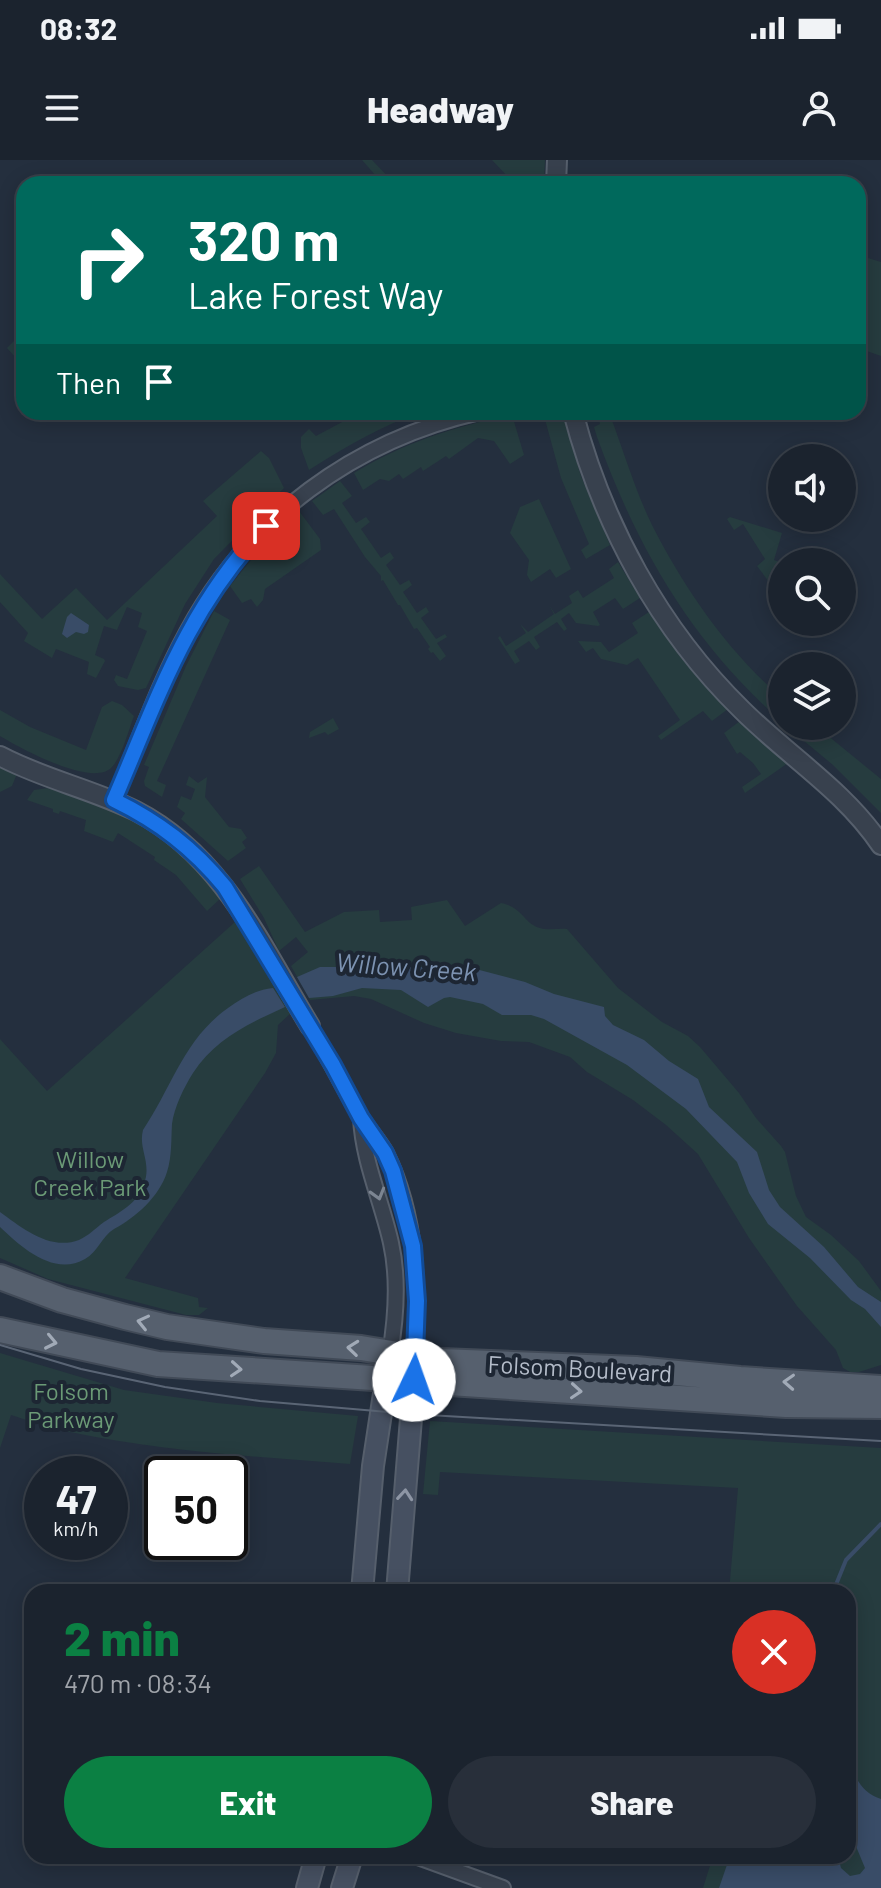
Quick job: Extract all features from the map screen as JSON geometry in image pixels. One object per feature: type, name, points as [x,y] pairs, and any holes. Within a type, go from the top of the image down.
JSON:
[{"type":"main road","name":"Folsom Boulevard","points":[[0,1277],[70,1303],[167,1327],[264,1341],[361,1348],[390,1354],[414,1369],[786,1405],[881,1406]]},
{"type":"main road","name":"Folsom Boulevard","points":[[0,1330],[158,1364],[386,1379],[414,1369],[542,1366],[636,1369],[881,1388]]},
{"type":"main road","points":[[363,1584],[373,1466],[390,1354]]},
{"type":"main road","points":[[398,1584],[414,1369]]},
{"type":"main road","points":[[307,1888],[314,1864]]},
{"type":"main road","points":[[342,1888],[350,1864]]},
{"type":"street","points":[[114,800],[186,634],[209,596],[245,548],[288,506],[348,463],[375,448],[449,420]]},
{"type":"street","points":[[575,420],[590,471],[607,513],[633,565],[681,640],[740,708],[830,786],[881,845]]},
{"type":"street","points":[[0,756],[45,776],[114,800],[162,826],[207,865],[242,911],[393,1171],[413,1246],[417,1301],[414,1369]]},
{"type":"street","points":[[361,1118],[366,1150],[392,1247],[395,1315],[390,1354]]},
{"type":"street","points":[[437,1864],[503,1888]]},
{"type":"green space","points":[[362,160],[372,160],[387,176],[376,176]]},
{"type":"green space","points":[[492,160],[545,160],[544,176],[507,176]]},
{"type":"green space","points":[[866,257],[881,262],[881,356],[866,351]]},
{"type":"green space","points":[[16,339],[16,358],[7,348]]},
{"type":"green space","points":[[346,420],[402,420],[309,470],[301,448],[301,437],[309,429],[316,436]]},
{"type":"green space","points":[[514,420],[524,455],[510,464],[494,441],[478,438],[449,459],[446,456],[403,479],[399,474],[389,481],[380,479],[363,490],[354,473],[391,453],[470,424]]},
{"type":"green space","points":[[545,420],[564,420],[581,476],[610,545],[586,559],[581,550],[589,544],[561,478]]},
{"type":"green space","points":[[599,420],[612,420],[652,525],[709,618],[768,685],[768,708],[720,659],[671,592],[630,518],[594,427],[600,424]]},
{"type":"green space","points":[[261,451],[269,458],[284,488],[214,559],[185,604],[146,688],[138,690],[118,686],[114,680],[116,675],[127,679],[147,631],[138,627],[142,613],[127,607],[117,630],[104,626],[95,655],[105,661],[96,678],[87,674],[89,662],[56,649],[52,658],[24,641],[28,633],[0,602],[0,574],[42,619],[76,588],[107,620],[217,516],[203,501]]},
{"type":"green space","points":[[340,481],[352,496],[342,503],[356,523],[366,517],[370,522],[361,529],[381,558],[390,552],[394,558],[386,565],[400,585],[409,580],[412,585],[403,592],[417,613],[426,607],[429,612],[421,618],[436,639],[445,634],[447,637],[437,643],[446,656],[440,661],[428,649],[430,647],[417,628],[414,629],[334,509],[323,515],[312,501]]},
{"type":"green space","points":[[539,499],[571,569],[556,578],[550,569],[531,582],[527,575],[529,560],[510,533],[520,507]]},
{"type":"green space","points":[[299,511],[320,539],[321,550],[265,589],[263,600],[257,607],[251,599],[242,603],[230,586],[255,555]]},
{"type":"green space","points":[[730,517],[768,529],[768,532],[782,533],[778,548],[768,548],[768,581],[757,566],[765,559],[743,524],[734,530],[727,519]]},
{"type":"green space","points":[[618,562],[640,598],[623,609],[615,598],[593,612],[598,626],[576,623],[569,613],[561,619],[567,629],[564,631],[557,622],[534,637],[540,647],[536,650],[529,641],[514,651],[520,661],[515,664],[498,638],[500,636],[506,646],[526,633],[520,624],[528,632],[554,614],[549,605],[555,614],[572,603],[569,596],[578,590],[583,598],[614,578],[609,569]]},
{"type":"green space","points":[[214,611],[230,620],[157,781],[166,785],[162,797],[145,786],[149,767],[144,765],[186,666]]},
{"type":"green space","points":[[649,612],[686,664],[728,709],[712,721],[703,711],[661,740],[658,736],[680,720],[638,658],[627,665],[601,659],[593,648],[586,652],[578,641],[601,642],[609,652],[638,633],[632,623]]},
{"type":"green space","points":[[112,701],[134,716],[118,758],[111,768],[101,773],[88,773],[56,764],[0,736],[0,710],[30,727],[86,750],[102,707]]},
{"type":"green space","points":[[333,718],[339,729],[328,735],[325,732],[309,738],[310,732]]},
{"type":"green space","points":[[740,721],[788,763],[745,793],[742,787],[761,774],[740,752],[737,754],[724,733]]},
{"type":"green space","points":[[803,740],[833,740],[881,779],[881,813]]},
{"type":"green space","points":[[0,763],[18,771],[12,786],[0,792]]},
{"type":"green space","points":[[189,776],[198,783],[207,777],[205,797],[229,827],[241,829],[247,838],[242,842],[246,848],[228,861],[181,819],[185,813],[177,807],[181,796],[191,800],[195,789],[186,785]]},
{"type":"green space","points":[[48,788],[145,827],[185,856],[221,898],[207,911],[176,875],[118,833],[113,842],[84,831],[86,820],[60,811],[59,814],[53,812],[53,809],[27,800],[34,790]]},
{"type":"green space","points":[[259,866],[305,932],[344,912],[379,910],[380,922],[412,920],[411,907],[447,900],[465,926],[501,903],[514,908],[534,926],[567,929],[618,988],[700,1047],[781,1146],[796,1196],[806,1217],[859,1261],[881,1291],[881,1365],[859,1372],[843,1368],[836,1350],[797,1306],[749,1238],[698,1154],[666,1125],[587,1072],[570,1057],[529,1042],[501,1041],[456,1033],[424,1023],[371,999],[354,996],[310,1000],[291,966],[308,952],[296,937],[279,951],[264,918],[240,879]]},
{"type":"green space","name":"Willow Creek Park","points":[[235,922],[292,1012],[278,1025],[276,1053],[265,1073],[125,1278],[198,1298],[199,1307],[208,1308],[199,1315],[186,1315],[48,1279],[0,1258],[0,1039],[47,1091]]},
{"type":"green space","name":"Folsom Parkway","points":[[0,1353],[124,1390],[217,1403],[358,1416],[350,1464],[104,1439],[11,1415],[0,1448]]},
{"type":"green space","points":[[430,1421],[881,1448],[881,1888],[703,1888],[710,1864],[856,1864],[856,1584],[730,1584],[738,1488],[440,1472],[438,1495],[423,1494]]},
{"type":"water","points":[[71,613],[89,625],[88,632],[76,632],[67,638],[62,634]]},
{"type":"water","points":[[320,967],[468,967],[604,1007],[605,1016],[613,1025],[644,1040],[698,1079],[709,1107],[757,1152],[769,1190],[780,1207],[824,1247],[858,1287],[881,1302],[881,1327],[810,1258],[768,1224],[749,1193],[737,1162],[686,1109],[627,1065],[544,1019],[531,1015],[502,1015],[483,1004],[450,997],[428,1007],[401,990],[362,988],[333,996],[309,998],[297,977]]},
{"type":"water","points":[[273,988],[285,1007],[234,1033],[202,1061],[186,1085],[175,1111],[169,1166],[158,1190],[130,1219],[110,1232],[89,1256],[73,1264],[50,1262],[28,1251],[0,1227],[0,1212],[37,1236],[68,1243],[79,1240],[127,1207],[141,1191],[146,1176],[143,1130],[189,1049],[213,1020],[228,1008],[249,995]]},
{"type":"water","points":[[856,1778],[865,1790],[881,1799],[881,1888],[719,1888],[727,1864],[840,1864],[850,1876],[860,1874],[865,1868],[856,1846]]},
{"type":"waterway","points":[[836,1584],[846,1560],[881,1524]]},
{"type":"tram line","points":[[0,1345],[81,1369],[165,1387],[260,1401],[411,1414],[881,1441]]},
{"type":"route","points":[[266,526],[226,571],[186,634],[114,800],[174,835],[207,865],[225,887],[333,1065],[361,1118],[385,1153],[393,1171],[413,1246],[417,1301],[414,1380]]},
{"type":"water label","name":"Willow Creek","points":[[406,966]]}]
